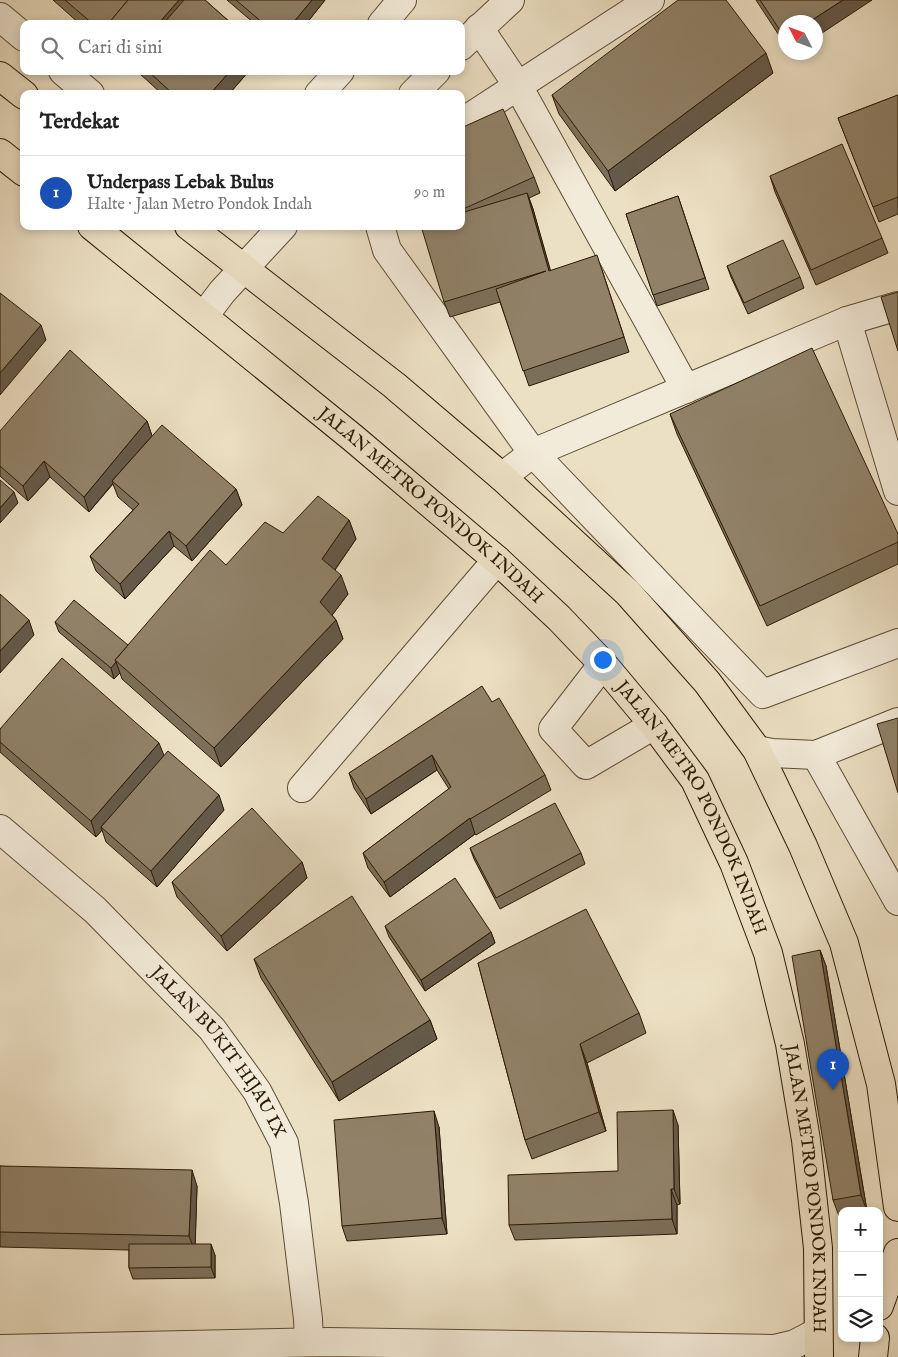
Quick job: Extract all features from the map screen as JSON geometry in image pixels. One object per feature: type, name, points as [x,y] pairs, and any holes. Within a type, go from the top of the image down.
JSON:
[{"type":"highway","points":[[0,76],[20,91]]},
{"type":"highway","points":[[0,153],[20,169]]},
{"type":"highway","name":"JALAN METRO PONDOK INDAH","points":[[97,230],[353,438],[497,560],[559,618],[603,664],[654,725],[695,780],[734,862],[768,953],[790,1044],[806,1140],[818,1248],[819,1344]]},
{"type":"highway","points":[[194,230],[394,385],[502,477],[628,592],[707,682],[757,750],[803,846],[844,943],[881,1084],[898,1207]]},
{"type":"highway","points":[[882,1297],[898,1253]]},
{"type":"highway","points":[[873,1357],[875,1342]]},
{"type":"street","points":[[385,20],[402,0]]},
{"type":"street","points":[[510,0],[470,37],[518,86],[686,388]]},
{"type":"street","points":[[465,120],[650,0]]},
{"type":"street","points":[[0,17],[20,34]]},
{"type":"street","points":[[68,75],[85,90]]},
{"type":"street","points":[[323,90],[336,75]]},
{"type":"street","points":[[417,90],[432,75]]},
{"type":"street","points":[[204,316],[222,292],[278,230]]},
{"type":"street","points":[[381,230],[387,250],[533,453],[763,694],[898,642]]},
{"type":"street","points":[[502,477],[533,453],[847,321],[898,306]]},
{"type":"street","points":[[847,321],[898,491]]},
{"type":"street","points":[[302,788],[497,560]]},
{"type":"street","points":[[603,664],[553,729],[586,765],[654,725]]},
{"type":"street","points":[[757,750],[772,753],[816,755],[898,722]]},
{"type":"street","points":[[816,755],[898,902]]},
{"type":"street","name":"JALAN BUKIT HIJAU IX","points":[[0,829],[95,910],[150,966],[212,1030],[257,1092],[284,1143],[296,1213],[309,1342]]},
{"type":"street","points":[[0,1349],[309,1342],[776,1353],[795,1344],[819,1344]]},
{"type":"building","points":[[65,0],[128,0],[111,20],[88,20]]},
{"type":"building","points":[[128,0],[179,0],[162,20],[111,20]]},
{"type":"building","points":[[184,0],[205,0],[228,20],[166,20]]},
{"type":"building","points":[[236,0],[312,0],[295,20],[259,20]]},
{"type":"building","points":[[678,0],[726,0],[766,53],[608,171],[552,95]]},
{"type":"building","points":[[760,0],[843,0],[820,15],[778,15],[778,27]]},
{"type":"building","points":[[152,75],[227,75],[213,90],[169,90]]},
{"type":"building","points":[[898,95],[898,197],[873,207],[838,118]]},
{"type":"building","points":[[503,109],[534,177],[465,208],[465,126]]},
{"type":"building","points":[[842,144],[882,238],[811,270],[770,176]]},
{"type":"building","points":[[527,193],[549,271],[597,255],[624,337],[523,371],[496,289],[546,271],[444,302],[422,230],[465,230],[465,212]]},
{"type":"building","points":[[678,196],[705,278],[653,295],[626,214]]},
{"type":"building","points":[[783,240],[800,277],[744,303],[727,266]]},
{"type":"building","points":[[898,292],[898,351],[881,297]]},
{"type":"building","points":[[0,293],[41,325],[0,373]]},
{"type":"building","points":[[812,348],[898,534],[898,542],[760,606],[670,414]]},
{"type":"building","points":[[70,350],[147,421],[84,497],[44,461],[23,486],[0,466],[0,431]]},
{"type":"building","points":[[162,425],[236,489],[186,546],[169,531],[120,584],[90,556],[139,504],[112,481]]},
{"type":"building","points":[[0,480],[14,492],[0,508]]},
{"type":"building","points":[[318,496],[349,520],[322,559],[341,575],[320,602],[336,620],[214,748],[115,660],[210,550],[226,565],[265,522],[283,533]]},
{"type":"building","points":[[0,594],[29,620],[0,651]]},
{"type":"building","points":[[74,600],[128,645],[115,660],[116,662],[111,668],[55,622]]},
{"type":"building","points":[[62,658],[159,743],[91,821],[0,742],[0,729]]},
{"type":"building","points":[[482,686],[492,702],[499,698],[545,775],[470,818],[384,882],[363,853],[451,787],[432,755],[366,799],[349,773]]},
{"type":"building","points":[[898,718],[898,793],[877,724]]},
{"type":"building","points":[[168,751],[219,795],[151,871],[101,827]]},
{"type":"building","points":[[555,803],[581,853],[496,898],[470,848]]},
{"type":"building","points":[[252,808],[302,862],[221,936],[172,882]]},
{"type":"building","points":[[455,878],[491,932],[421,980],[385,926]]},
{"type":"building","points":[[352,896],[430,1020],[332,1082],[254,959]]},
{"type":"building","points":[[586,909],[639,1013],[580,1044],[599,1112],[525,1140],[478,963]]},
{"type":"building","points":[[820,950],[861,1195],[833,1200],[792,956]]},
{"type":"building","points":[[673,1110],[674,1189],[671,1189],[672,1219],[509,1225],[508,1175],[618,1171],[617,1112]]},
{"type":"building","points":[[434,1111],[442,1218],[342,1226],[334,1120]]},
{"type":"building","points":[[0,1166],[192,1170],[189,1236],[0,1232]]},
{"type":"building","points":[[129,1244],[211,1244],[211,1267],[129,1268]]},
{"type":"place","name":"Underpass Lebak Bulus","points":[[833,1090]]}]
